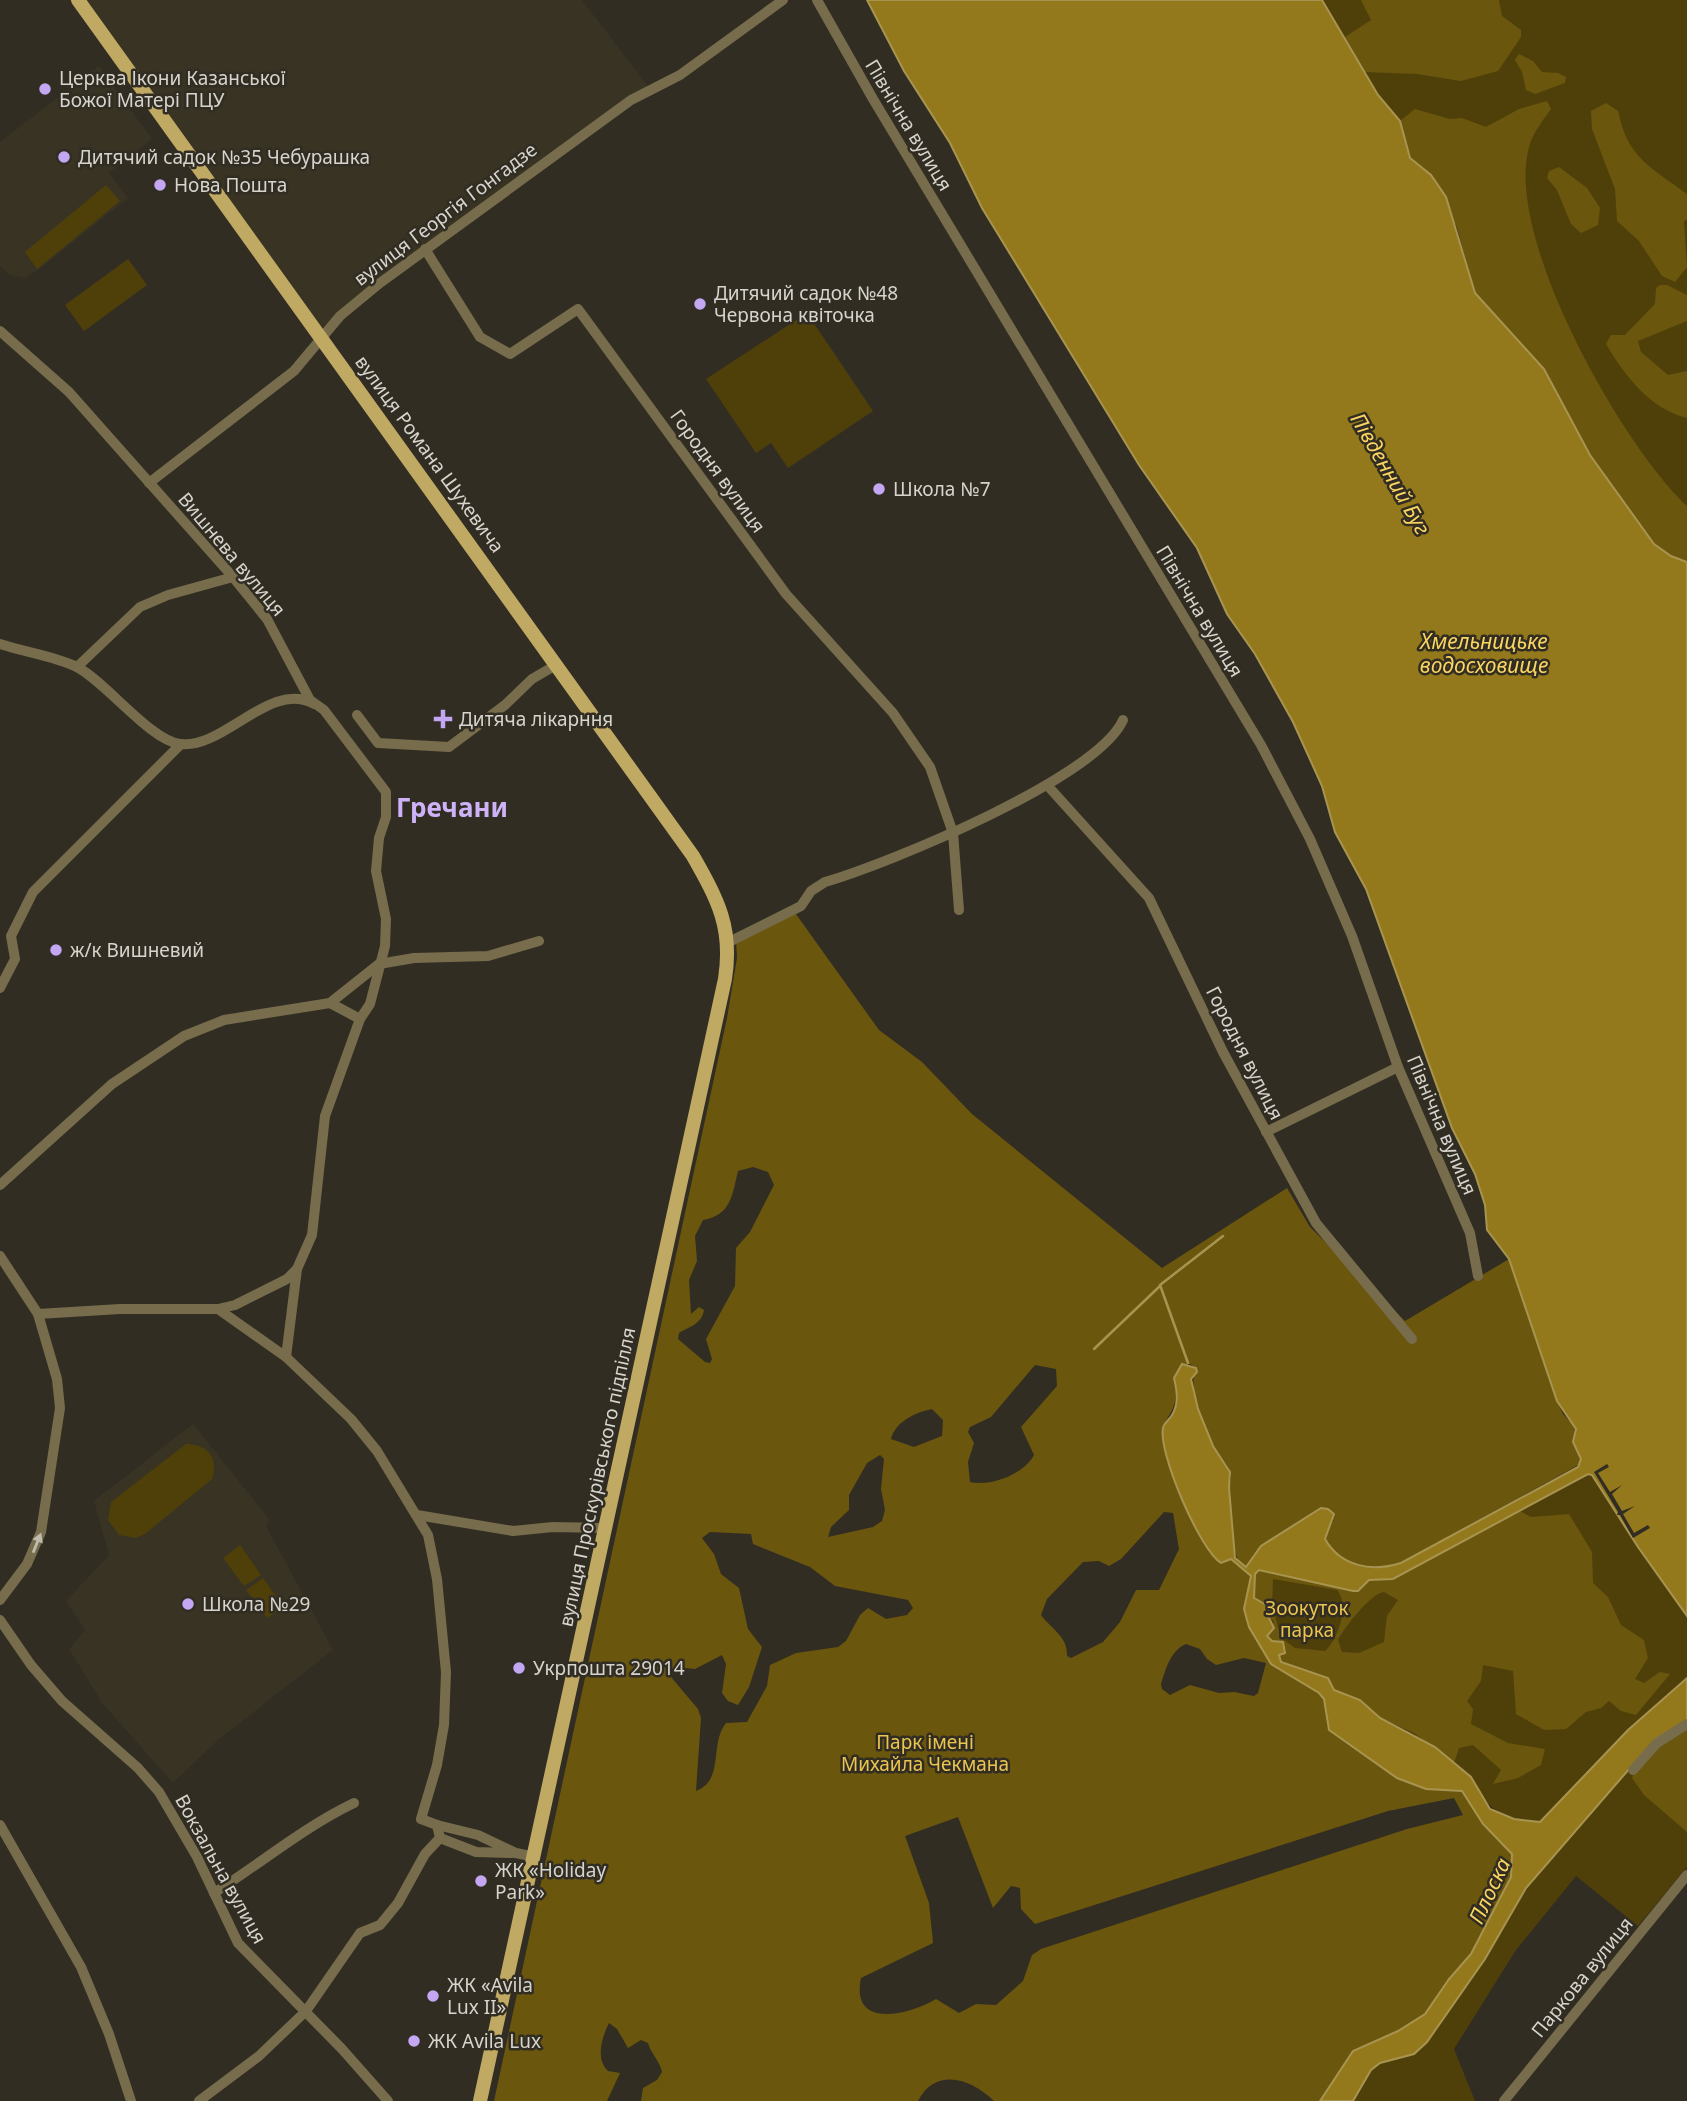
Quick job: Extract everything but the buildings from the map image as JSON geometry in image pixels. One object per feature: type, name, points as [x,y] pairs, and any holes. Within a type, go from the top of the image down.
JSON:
[{"type":"main road","name":"вулиця Романа Шухевича","points":[[78,0],[322,336],[693,856],[720,908],[729,942]]},
{"type":"main road","name":"вулиця Проскурівського підпілля","points":[[480,2101],[722,992],[729,942]]},
{"type":"street","name":"вулиця Георгія Гонгадзе","points":[[149,482],[294,371],[322,336],[350,308],[425,249],[631,100],[680,75],[783,0]]},
{"type":"street","name":"Північна вулиця","points":[[817,0],[873,99],[1261,745],[1310,839],[1336,900],[1398,1067],[1470,1233],[1478,1276]]},
{"type":"street","name":"Городня вулиця","points":[[425,249],[480,337],[510,354],[579,309],[786,594],[893,713],[930,767],[953,834]]},
{"type":"street","name":"Вишнева вулиця","points":[[0,331],[69,392],[233,577],[268,619],[291,668],[310,699],[324,710],[386,792],[387,817],[379,838],[376,872],[386,919],[385,946],[370,1004],[360,1020],[325,1116],[312,1235],[297,1269],[286,1357]]},
{"type":"street","points":[[77,667],[140,607],[168,595],[233,577]]},
{"type":"street","points":[[0,644],[77,667],[140,718],[170,740],[181,744],[196,742],[229,728],[263,708],[293,698],[309,701],[324,710]]},
{"type":"street","points":[[357,715],[377,743],[449,747],[505,705],[532,679],[556,664]]},
{"type":"street","points":[[729,942],[801,906],[811,891],[825,882],[953,834],[1047,785],[1106,744],[1117,734],[1123,720]]},
{"type":"street","points":[[0,988],[14,964],[11,936],[18,917],[33,892],[181,744]]},
{"type":"street","name":"Городня вулиця","points":[[1047,785],[1149,898],[1266,1132],[1316,1223],[1412,1339]]},
{"type":"street","points":[[953,834],[959,910]]},
{"type":"street","points":[[0,1185],[112,1084],[184,1036],[225,1020],[330,1003],[379,964],[414,958],[488,956],[539,942]]},
{"type":"street","points":[[330,1003],[360,1020]]},
{"type":"street","points":[[1266,1132],[1398,1067]]},
{"type":"street","points":[[0,1256],[38,1314],[59,1391],[57,1437],[41,1532],[27,1564],[0,1600]]},
{"type":"street","points":[[38,1314],[146,1308],[218,1309],[235,1305],[287,1279],[297,1269]]},
{"type":"street","points":[[218,1309],[286,1357],[351,1419],[377,1451],[428,1535],[434,1559],[446,1672],[444,1726],[437,1765],[421,1819],[478,1835],[516,1853]]},
{"type":"street","points":[[417,1515],[513,1531],[553,1527],[606,1528]]},
{"type":"street","name":"Вокзальна вулиця","points":[[0,1620],[30,1665],[62,1701],[138,1769],[159,1792],[238,1943],[306,2011],[387,2101]]},
{"type":"street","points":[[1633,1770],[1657,1744],[1687,1724]]},
{"type":"street","points":[[214,1893],[317,1820],[354,1803]]},
{"type":"street","points":[[0,1825],[81,1967],[109,2034],[131,2101]]},
{"type":"street","points":[[438,1825],[440,1838]]},
{"type":"street","points":[[440,1838],[476,1852],[516,1853],[535,1857]]},
{"type":"street","points":[[199,2101],[259,2056],[306,2011],[359,1933],[380,1924],[398,1903],[425,1854],[440,1838]]},
{"type":"street","name":"Паркова вулиця","points":[[1504,2101],[1687,1875]]},
{"type":"shaded area","points":[[83,0],[582,0],[648,86],[628,96],[377,279],[323,329]]},
{"type":"shaded area","name":"Дитячий садок №35 Чебурашка","points":[[99,66],[152,139],[109,173],[128,198],[38,270],[25,278],[10,275],[0,266],[0,142]]},
{"type":"shaded area","name":"Школа №29","points":[[193,1424],[269,1519],[266,1526],[333,1650],[218,1740],[173,1783],[102,1703],[69,1649],[85,1630],[66,1601],[109,1555],[94,1501]]},
{"type":"green space","points":[[1323,0],[1687,0],[1687,562],[1399,121],[1378,95]]},
{"type":"green space","points":[[1361,0],[1499,0],[1502,16],[1521,30],[1521,37],[1498,71],[1461,81],[1417,74],[1364,72],[1345,37],[1371,20]]},
{"type":"green space","points":[[1519,54],[1533,61],[1542,72],[1558,73],[1566,77],[1565,83],[1535,94],[1526,90],[1522,72],[1515,60]]},
{"type":"green space","points":[[1547,101],[1551,109],[1531,141],[1526,180],[1532,227],[1549,280],[1601,388],[1631,436],[1661,477],[1687,506],[1687,562],[1671,556],[1654,544],[1590,455],[1544,369],[1475,293],[1457,228],[1431,175],[1410,158],[1400,121],[1415,109],[1450,119],[1462,118],[1486,127],[1519,109]]},
{"type":"green space","points":[[1606,103],[1618,111],[1628,140],[1643,160],[1687,194],[1687,220],[1684,221],[1687,267],[1675,282],[1662,276],[1639,241],[1617,221],[1615,189],[1592,129],[1591,111]]},
{"type":"green space","points":[[1559,167],[1587,188],[1600,208],[1598,225],[1581,233],[1571,224],[1557,190],[1547,178],[1549,171]]},
{"type":"green space","points":[[106,185],[120,201],[37,269],[25,252]]},
{"type":"green space","points":[[128,259],[147,285],[84,331],[65,305]]},
{"type":"green space","points":[[1667,285],[1687,295],[1687,321],[1638,341],[1641,352],[1668,375],[1687,371],[1687,418],[1661,407],[1640,390],[1621,368],[1606,344],[1611,335],[1625,335],[1655,304],[1656,288]]},
{"type":"green space","points":[[807,313],[873,411],[788,468],[771,443],[756,453],[706,379]]},
{"type":"green space","name":"Парк імені Михайла Чекмана","points":[[793,910],[879,1030],[922,1062],[972,1114],[1162,1268],[1287,1188],[1310,1227],[1405,1321],[1509,1259],[1557,1401],[1563,1414],[1575,1427],[1573,1442],[1581,1453],[1580,1464],[1401,1563],[1368,1567],[1340,1556],[1325,1539],[1327,1527],[1334,1520],[1254,1554],[1249,1565],[1242,1566],[1235,1552],[1231,1529],[1230,1472],[1212,1445],[1201,1417],[1193,1386],[1196,1368],[1188,1363],[1174,1378],[1176,1399],[1165,1422],[1163,1434],[1170,1468],[1186,1501],[1225,1562],[1231,1559],[1251,1576],[1244,1609],[1249,1627],[1271,1664],[1324,1699],[1329,1730],[1397,1778],[1426,1789],[1462,1791],[1483,1824],[1512,1854],[1511,1877],[1471,1954],[1449,1979],[1425,2014],[1398,2031],[1353,2051],[1320,2101],[994,2101],[964,2082],[943,2080],[925,2090],[918,2101],[641,2101],[643,2088],[657,2080],[662,2072],[661,2068],[648,2043],[641,2040],[628,2048],[617,2029],[609,2023],[602,2041],[602,2060],[608,2071],[620,2073],[607,2101],[494,2101],[727,1018],[737,958],[736,939]],"holes":[[[753,1167],[768,1172],[774,1185],[750,1232],[736,1248],[735,1286],[706,1339],[712,1359],[710,1363],[705,1362],[678,1339],[679,1333],[698,1322],[704,1310],[699,1307],[691,1314],[689,1280],[697,1261],[695,1236],[703,1220],[719,1214],[732,1196],[738,1171]],[[1035,1365],[1056,1369],[1057,1386],[1021,1427],[1034,1455],[1023,1468],[997,1481],[970,1482],[968,1462],[974,1443],[968,1432],[970,1427],[991,1417]],[[932,1409],[943,1420],[942,1436],[914,1447],[891,1439],[902,1423]],[[880,1455],[884,1459],[881,1489],[885,1510],[882,1521],[873,1527],[828,1537],[831,1527],[849,1510],[849,1495],[867,1463]],[[1164,1512],[1173,1513],[1179,1549],[1159,1590],[1136,1590],[1120,1622],[1103,1642],[1071,1658],[1067,1656],[1062,1638],[1041,1615],[1047,1599],[1083,1562],[1099,1561],[1109,1566],[1121,1559]],[[710,1532],[751,1534],[753,1544],[810,1567],[835,1586],[908,1600],[913,1608],[907,1615],[886,1619],[868,1608],[860,1615],[846,1641],[838,1647],[796,1653],[770,1665],[767,1686],[747,1722],[726,1723],[718,1741],[711,1779],[696,1791],[701,1718],[698,1709],[671,1677],[675,1667],[695,1669],[722,1655],[726,1664],[722,1693],[728,1701],[738,1705],[749,1687],[762,1647],[748,1629],[739,1588],[721,1574],[714,1554],[702,1538]],[[1186,1644],[1200,1649],[1207,1659],[1216,1665],[1244,1658],[1266,1663],[1258,1693],[1254,1696],[1234,1692],[1219,1693],[1190,1685],[1170,1695],[1162,1689],[1161,1684],[1169,1661],[1176,1651]],[[1454,1798],[1463,1815],[1407,1829],[1041,1949],[1032,1955],[1023,1981],[996,2005],[976,2004],[959,2013],[936,1999],[912,2010],[885,2014],[873,2012],[865,2006],[860,1995],[861,1978],[933,1943],[929,1903],[905,1836],[958,1817],[993,1908],[1011,1886],[1020,1888],[1021,1909],[1035,1924],[1388,1811]]]},
{"type":"green space","points":[[186,1444],[200,1447],[210,1454],[214,1465],[212,1479],[145,1534],[136,1538],[119,1535],[108,1520],[111,1502]]},
{"type":"green space","name":"Зоокуток парка","points":[[1592,1474],[1638,1547],[1687,1616],[1687,1678],[1628,1730],[1540,1822],[1515,1818],[1497,1811],[1484,1798],[1471,1777],[1277,1641],[1255,1574],[1336,1586],[1518,1510]]},
{"type":"green space","points":[[1518,1510],[1531,1517],[1569,1514],[1592,1552],[1593,1583],[1608,1597],[1621,1625],[1644,1640],[1648,1658],[1635,1679],[1644,1683],[1660,1672],[1670,1674],[1636,1715],[1621,1711],[1609,1701],[1601,1708],[1586,1712],[1566,1729],[1544,1730],[1516,1714],[1513,1671],[1483,1665],[1481,1681],[1467,1701],[1473,1709],[1471,1724],[1508,1743],[1545,1749],[1541,1765],[1518,1778],[1493,1784],[1501,1770],[1473,1745],[1459,1748],[1454,1763],[1414,1733],[1380,1718],[1360,1700],[1334,1690],[1309,1671],[1281,1662],[1266,1636],[1274,1622],[1265,1612],[1269,1606],[1253,1598],[1255,1574],[1259,1570],[1353,1591],[1369,1580],[1393,1579]],"holes":[[[1273,1579],[1337,1590],[1341,1596],[1341,1622],[1325,1651],[1295,1648],[1281,1638],[1272,1605]],[[1384,1592],[1398,1600],[1387,1616],[1384,1642],[1359,1653],[1342,1652],[1338,1640],[1346,1628],[1365,1604]]]},
{"type":"green space","points":[[240,1545],[261,1575],[244,1586],[223,1558]]},
{"type":"green space","points":[[263,1578],[284,1607],[267,1618],[246,1590]]},
{"type":"green space","points":[[1687,1722],[1687,1867],[1638,1926],[1576,1876],[1516,1950],[1454,2049],[1475,2101],[1353,2101],[1371,2070],[1380,2063],[1414,2054],[1485,1959],[1526,1888],[1643,1753]]},
{"type":"green space","points":[[1687,1728],[1687,1832],[1644,1795],[1632,1778],[1647,1755]]},
{"type":"water","name":"Хмельницьке водосховище","points":[[867,0],[1322,0],[1378,95],[1400,121],[1410,158],[1431,175],[1446,197],[1475,293],[1544,369],[1590,455],[1654,544],[1671,556],[1687,562],[1687,1616],[1592,1475],[1588,1474],[1393,1579],[1369,1580],[1358,1591],[1353,1591],[1259,1570],[1255,1574],[1254,1598],[1270,1607],[1266,1612],[1274,1628],[1267,1636],[1272,1641],[1283,1642],[1285,1653],[1279,1655],[1281,1662],[1328,1678],[1334,1690],[1360,1700],[1380,1718],[1435,1747],[1471,1777],[1490,1809],[1514,1819],[1540,1822],[1628,1730],[1687,1678],[1687,1722],[1643,1753],[1526,1888],[1485,1959],[1427,2042],[1414,2054],[1380,2063],[1371,2070],[1353,2101],[1320,2101],[1353,2051],[1398,2031],[1425,2014],[1449,1979],[1471,1954],[1511,1877],[1512,1854],[1483,1824],[1462,1791],[1426,1789],[1397,1778],[1329,1730],[1324,1699],[1319,1693],[1271,1664],[1249,1627],[1244,1609],[1251,1576],[1231,1559],[1221,1563],[1202,1540],[1182,1500],[1167,1458],[1163,1428],[1176,1406],[1174,1378],[1182,1364],[1196,1368],[1197,1372],[1191,1379],[1198,1409],[1213,1446],[1230,1472],[1235,1558],[1246,1567],[1261,1546],[1321,1508],[1334,1514],[1325,1539],[1340,1556],[1368,1567],[1401,1563],[1578,1467],[1581,1459],[1573,1442],[1576,1429],[1557,1401],[1509,1259],[1487,1230],[1485,1205],[1475,1174],[1452,1128],[1366,889],[1335,832],[1322,786],[1293,722],[1255,654],[1227,614],[1197,548],[1139,465],[982,208],[950,143],[904,71]]},
{"type":"pier","points":[[1607,1464],[1609,1467],[1598,1473],[1610,1492],[1622,1485],[1612,1494],[1622,1511],[1635,1506],[1623,1514],[1634,1533],[1648,1525],[1650,1528],[1633,1538],[1594,1472]]},
{"type":"waterway","points":[[1188,1363],[1160,1285],[1223,1236]]},
{"type":"waterway","points":[[1094,1349],[1160,1286]]},
{"type":"place","name":"Церква Ікони Казанської Божої Матері ПЦУ","points":[[45,89]]},
{"type":"place","name":"Дитячий садок №35 Чебурашка","points":[[64,157]]},
{"type":"place","name":"Нова Пошта","points":[[160,185]]},
{"type":"place","name":"Дитячий садок №48 Червона квіточка","points":[[700,304]]},
{"type":"place","name":"Школа №7","points":[[879,489]]},
{"type":"place","name":"Дитяча лікарння","points":[[443,719]]},
{"type":"place","name":"ж/к Вишневий","points":[[56,950]]},
{"type":"place","name":"Школа №29","points":[[188,1604]]},
{"type":"place","name":"Укрпошта 29014","points":[[519,1668]]},
{"type":"place","name":"ЖК «Holiday Park»","points":[[481,1881]]},
{"type":"place","name":"ЖК «Avila Lux II»","points":[[433,1996]]},
{"type":"place","name":"ЖК Avila Lux","points":[[414,2041]]},
{"type":"district","name":"Гречани","points":[[452,808]]},
{"type":"water label","name":"Південний Буг","points":[[1390,474]]},
{"type":"water label","name":"Плоска","points":[[1490,1891]]}]
